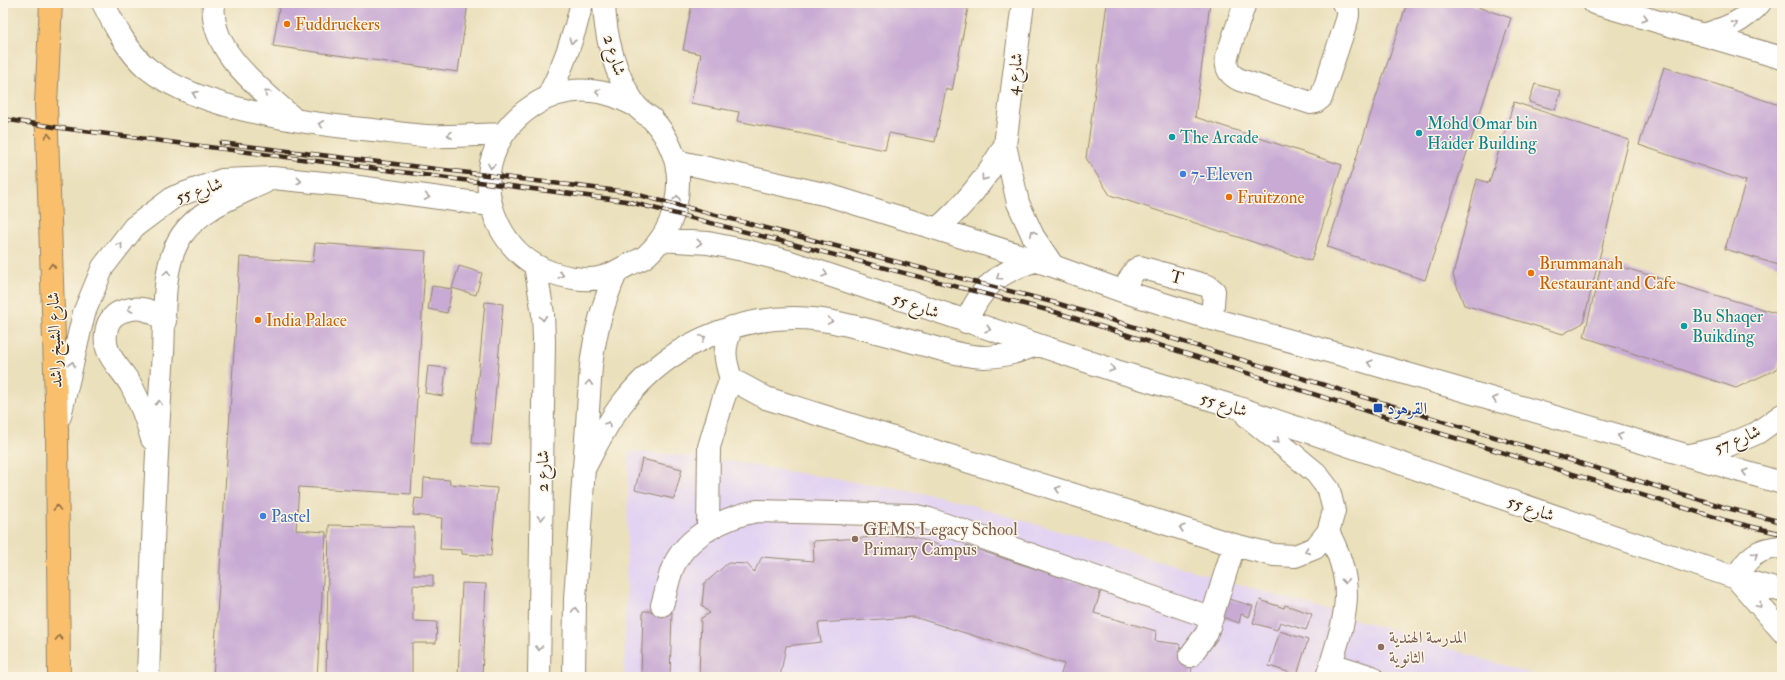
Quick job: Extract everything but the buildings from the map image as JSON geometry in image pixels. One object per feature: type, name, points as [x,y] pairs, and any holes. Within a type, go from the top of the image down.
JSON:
[{"type":"main road","name":"شارع الشيخ راشد","points":[[51,3],[46,104],[56,429],[59,677]]},
{"type":"street","points":[[103,3],[120,36],[146,68],[176,86],[228,106],[295,120],[351,128],[427,136],[503,134]]},
{"type":"street","points":[[214,3],[216,27],[223,46],[230,57],[295,120]]},
{"type":"street","name":"شارع 2","points":[[548,97],[575,34],[582,3]]},
{"type":"street","name":"شارع 2","points":[[604,3],[607,32],[614,57],[622,82],[634,105]]},
{"type":"street","name":"شارع 4","points":[[1023,3],[1005,145],[1018,203],[1044,264]]},
{"type":"street","points":[[1245,3],[1227,56],[1226,63],[1228,71],[1232,77],[1310,103],[1316,102],[1321,98],[1347,20],[1349,13],[1347,6],[1343,3]]},
{"type":"street","points":[[1594,3],[1782,58]]},
{"type":"street","points":[[1703,35],[1728,28],[1750,14],[1760,3]]},
{"type":"street","points":[[570,91],[592,91],[614,95],[634,105],[657,126],[666,139],[676,161],[678,182],[677,202],[671,222],[660,240],[646,256],[605,277],[581,279],[557,275],[534,265],[515,250],[500,229],[491,205],[489,181],[493,156],[503,134],[523,112],[548,97],[570,91]]},
{"type":"street","name":"شارع 4","points":[[937,228],[956,213],[972,195],[1005,145]]},
{"type":"street","points":[[676,161],[828,195],[937,228],[1122,292],[1782,482]]},
{"type":"street","name":"شارع 55","points":[[56,429],[84,313],[103,267],[134,227],[174,198],[222,180],[273,178],[344,185],[491,205]]},
{"type":"street","points":[[148,677],[155,456],[165,321],[167,271],[172,252],[182,235],[194,221],[210,209],[273,178]]},
{"type":"street","name":"شارع 55","points":[[660,240],[708,244],[743,250],[786,261],[1116,371],[1236,407],[1736,578],[1782,591]]},
{"type":"street","points":[[966,322],[976,300],[992,282],[1011,269],[1044,264]]},
{"type":"street","name":"شارع 2","points":[[534,265],[543,314],[544,338],[539,677]]},
{"type":"street","name":"T","points":[[1122,292],[1135,270],[1140,267],[1208,286],[1214,291],[1212,319]]},
{"type":"street","points":[[574,677],[575,600],[583,471],[594,341],[599,317],[617,271]]},
{"type":"street","points":[[155,456],[147,420],[131,386],[109,355],[104,338],[108,322],[120,311],[136,308],[152,311],[165,321]]},
{"type":"street","points":[[583,471],[605,428],[638,384],[659,366],[686,347],[706,336],[753,321],[775,318],[798,318],[842,323],[960,355],[986,357],[1012,353],[1037,345]]},
{"type":"street","points":[[708,530],[709,447],[731,379],[726,363],[725,344],[732,327]]},
{"type":"street","points":[[731,379],[766,398],[1234,545],[1274,555],[1295,556],[1315,548],[1328,532],[1334,511],[1329,490],[1316,473],[1236,407]]},
{"type":"street","name":"شارع 57","points":[[1689,456],[1724,447],[1757,433],[1782,415]]},
{"type":"street","points":[[662,605],[673,567],[682,552],[708,530],[740,514],[757,511],[912,515],[948,524],[1212,618]]},
{"type":"street","points":[[1328,532],[1337,548],[1343,566],[1346,584],[1345,616],[1329,671],[1372,677]]},
{"type":"street","points":[[1190,656],[1207,633],[1234,545]]},
{"type":"street","points":[[1782,547],[1770,547],[1756,553],[1744,564],[1736,578],[1782,631]]},
{"type":"shaded area","name":"GEMS Legacy School Primary Campus","points":[[629,451],[709,458],[944,497],[1345,616],[1541,677],[624,677]]},
{"type":"railway","points":[[3,119],[61,128],[626,201],[1055,312],[1373,413],[1724,520],[1782,534]]},
{"type":"railway","points":[[221,143],[627,192],[1056,303],[1727,508],[1782,522]]},
{"type":"place","name":"Fuddruckers","points":[[287,24]]},
{"type":"place","name":"Mohd Omar bin Haider Building","points":[[1419,133]]},
{"type":"place","name":"The Arcade","points":[[1172,137]]},
{"type":"place","name":"7-Eleven","points":[[1183,174]]},
{"type":"place","name":"Fruitzone","points":[[1229,197]]},
{"type":"place","name":"Brummanah Restaurant and Cafe","points":[[1531,273]]},
{"type":"place","name":"India Palace","points":[[258,320]]},
{"type":"place","name":"Bu Shaqer Buikding","points":[[1684,326]]},
{"type":"place","name":"القرهود","points":[[1378,408]]},
{"type":"place","name":"Pastel","points":[[263,516]]},
{"type":"place","name":"GEMS Legacy School Primary Campus","points":[[855,539]]},
{"type":"place","name":"المدرسة الهندية الثانوية","points":[[1381,647]]}]
